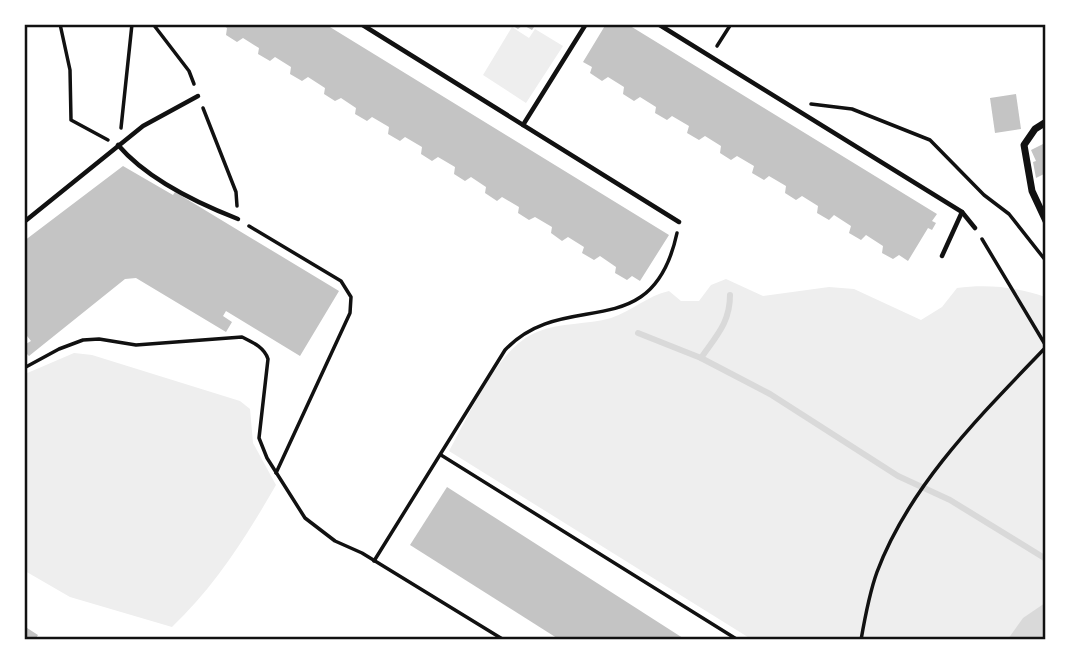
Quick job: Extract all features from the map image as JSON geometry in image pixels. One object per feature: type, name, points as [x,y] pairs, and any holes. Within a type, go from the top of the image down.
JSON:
[{"type":"street","points":[[1045,122],[1035,129],[1024,145],[1032,191],[1045,221]]},
{"type":"lane","points":[[361,24],[679,222]]},
{"type":"lane","points":[[523,125],[586,24]]},
{"type":"lane","points":[[658,24],[962,212],[975,228]]},
{"type":"lane","points":[[24,222],[143,126],[198,96]]},
{"type":"lane","points":[[118,145],[128,158],[162,180],[207,207],[238,219]]},
{"type":"lane","points":[[942,256],[962,212]]},
{"type":"path","points":[[60,24],[69,70],[71,120],[118,145],[132,24]]},
{"type":"path","points":[[153,24],[189,71],[236,192],[238,219],[341,281],[351,297],[349,313],[276,473]]},
{"type":"path","points":[[711,56],[731,24]]},
{"type":"path","points":[[788,104],[815,104],[852,109],[930,140],[984,195],[1009,214],[1011,221],[1045,261]]},
{"type":"path","points":[[374,561],[494,366],[517,337],[533,326],[622,308],[645,295],[667,265],[679,222]]},
{"type":"path","points":[[861,639],[871,591],[884,556],[929,480],[957,443],[1045,346],[975,228]]},
{"type":"path","points":[[24,368],[59,349],[83,340],[99,339],[136,345],[242,337],[261,348],[268,359],[258,430],[261,446],[299,510],[313,525],[504,639]]},
{"type":"path","points":[[441,455],[738,639]]},
{"type":"shaded area","points":[[512,27],[529,38],[535,29],[563,46],[526,103],[483,75]]},
{"type":"shaded area","points":[[726,279],[763,296],[829,287],[854,289],[921,320],[942,307],[957,288],[1002,287],[1045,297],[1045,639],[751,639],[449,451],[497,367],[523,340],[546,329],[611,318],[669,291],[681,301],[699,301],[711,285]]},
{"type":"shaded area","points":[[74,353],[92,355],[240,401],[250,409],[253,443],[276,485],[229,560],[203,594],[172,627],[70,597],[25,571],[25,374]]},
{"type":"shaded area","points":[[1045,603],[1045,639],[1008,639],[1023,618]]},
{"type":"building","points":[[221,24],[325,24],[669,235],[640,281],[632,276],[627,280],[615,273],[616,267],[600,256],[594,260],[582,253],[584,247],[568,237],[562,241],[551,233],[552,227],[535,217],[529,220],[518,213],[519,207],[502,197],[497,201],[485,193],[486,187],[471,177],[465,181],[454,174],[455,167],[438,157],[432,161],[421,154],[422,147],[405,137],[400,141],[388,134],[389,127],[372,117],[367,121],[355,114],[356,108],[341,98],[335,101],[324,94],[325,88],[308,77],[302,81],[290,74],[291,67],[275,57],[270,61],[258,54],[259,48],[243,38],[237,42],[226,35],[227,28]]},
{"type":"building","points":[[510,24],[536,24],[532,30],[523,25],[518,29]]},
{"type":"building","points":[[606,24],[627,24],[937,214],[932,221],[936,223],[932,230],[928,228],[908,261],[899,255],[893,259],[882,253],[883,246],[866,235],[861,240],[849,233],[851,226],[834,215],[829,220],[817,213],[818,206],[802,196],[796,200],[785,193],[786,186],[769,176],[764,180],[752,173],[754,166],[737,156],[731,160],[720,153],[721,146],[705,136],[699,140],[687,133],[689,126],[672,116],[667,120],[655,113],[656,107],[640,97],[634,101],[623,94],[624,87],[608,77],[602,81],[590,73],[592,67],[583,62]]},
{"type":"building","points":[[1016,94],[1021,129],[995,133],[990,98]]},
{"type":"building","points":[[1043,144],[1046,173],[1036,178],[1033,162],[1036,161],[1031,150]]},
{"type":"building","points":[[123,166],[173,195],[175,192],[339,291],[300,356],[226,311],[223,316],[232,322],[226,332],[136,278],[125,279],[29,356],[24,351],[24,345],[31,341],[27,336],[24,338],[24,241]]},
{"type":"building","points":[[447,487],[686,640],[560,640],[410,545]]},
{"type":"building","points":[[24,626],[38,635],[35,640],[24,640]]},
{"type":"waterway","points":[[701,358],[725,321],[730,295]]},
{"type":"waterway","points":[[638,333],[701,358],[770,394],[898,476],[950,500],[1046,559]]}]
